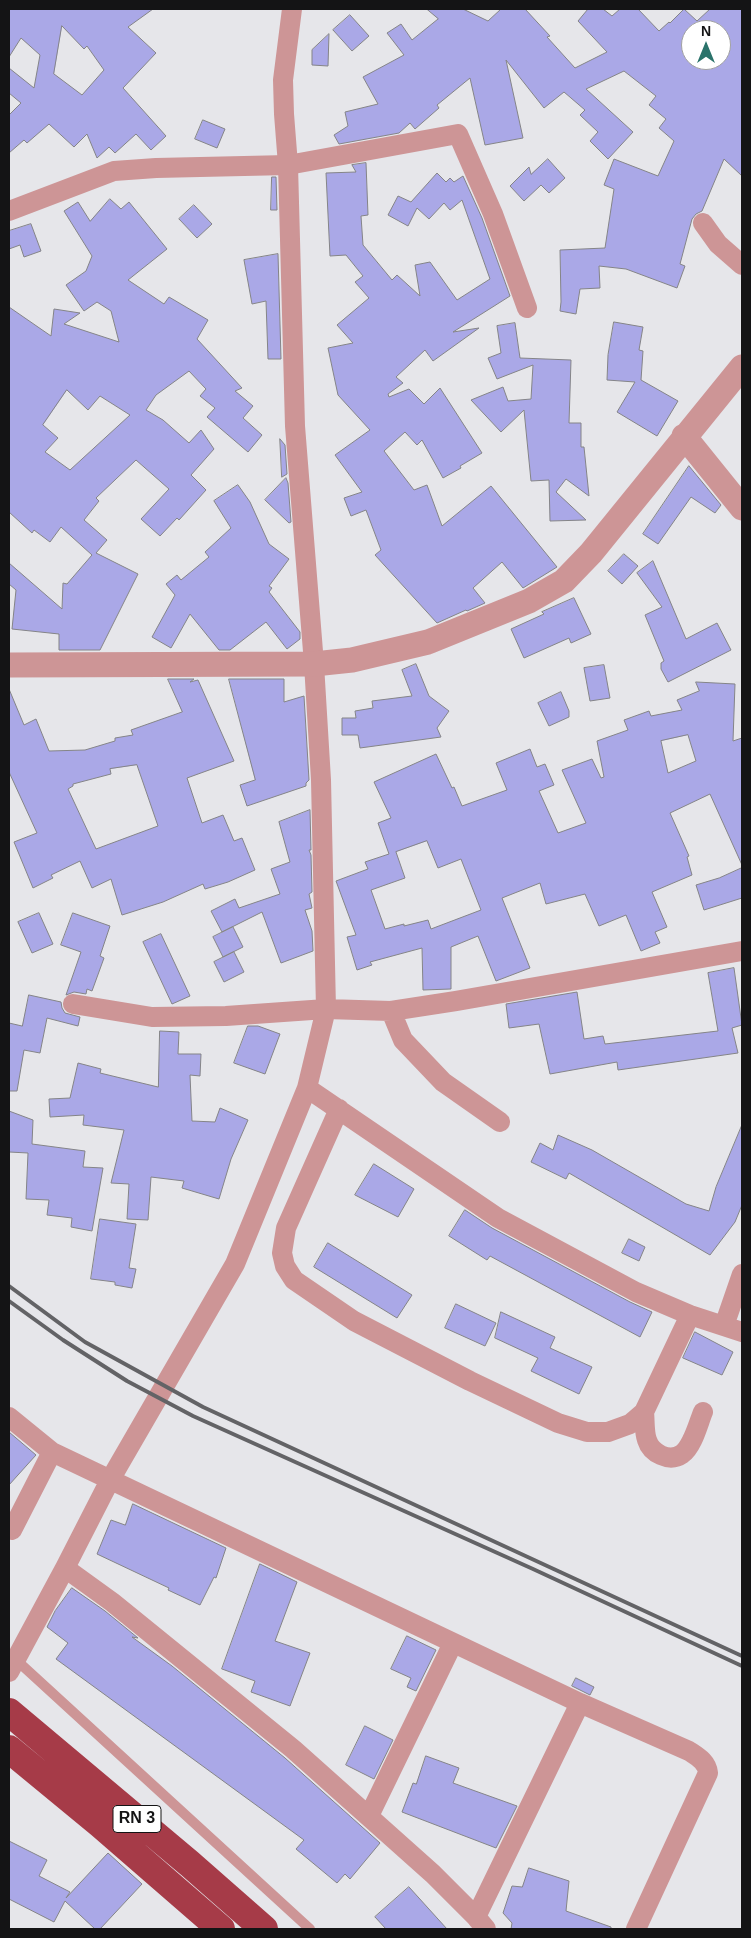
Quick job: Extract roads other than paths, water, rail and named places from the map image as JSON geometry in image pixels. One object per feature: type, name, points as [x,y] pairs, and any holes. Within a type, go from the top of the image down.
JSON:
[{"type":"highway","name":"RN 3","points":[[9,1712],[190,1864],[264,1929]]},
{"type":"highway","name":"RN 3","points":[[9,1749],[100,1824],[221,1929]]},
{"type":"street","points":[[11,1661],[65,1568],[110,1480],[235,1264],[307,1088],[326,1009],[321,780],[314,664],[295,426],[288,165],[282,80],[292,9]]},
{"type":"street","points":[[9,211],[114,171],[156,168],[288,165],[458,134],[492,214],[526,308]]},
{"type":"street","points":[[703,223],[718,244],[742,265]]},
{"type":"street","points":[[9,665],[314,664],[352,660],[428,642],[529,601],[564,581],[590,553],[742,367]]},
{"type":"street","points":[[684,436],[742,508]]},
{"type":"street","points":[[73,1004],[152,1016],[226,1016],[326,1009],[391,1011],[456,1002],[742,951]]},
{"type":"street","points":[[391,1011],[403,1040],[443,1082],[500,1122]]},
{"type":"street","points":[[307,1088],[498,1218],[636,1292],[690,1315],[742,1332]]},
{"type":"street","points":[[339,1109],[286,1228],[282,1252],[285,1266],[294,1280],[354,1321],[470,1381],[558,1423],[587,1432],[608,1432],[630,1424],[644,1412],[690,1315]]},
{"type":"street","points":[[724,1326],[742,1274]]},
{"type":"street","points":[[644,1412],[646,1439],[652,1449],[664,1457],[672,1458],[682,1454],[689,1444],[703,1412]]},
{"type":"street","points":[[9,1417],[52,1452],[580,1703],[689,1751],[708,1766],[708,1773],[636,1929]]},
{"type":"street","points":[[10,1531],[52,1452]]},
{"type":"street","points":[[65,1568],[112,1602],[294,1749],[369,1816],[481,1923],[580,1703]]},
{"type":"street","points":[[369,1816],[453,1643]]},
{"type":"lane","points":[[11,1661],[310,1929]]},
{"type":"railway","points":[[9,1286],[85,1342],[203,1407],[742,1656]]},
{"type":"railway","points":[[9,1301],[63,1340],[127,1381],[193,1416],[533,1569],[742,1666]]}]
